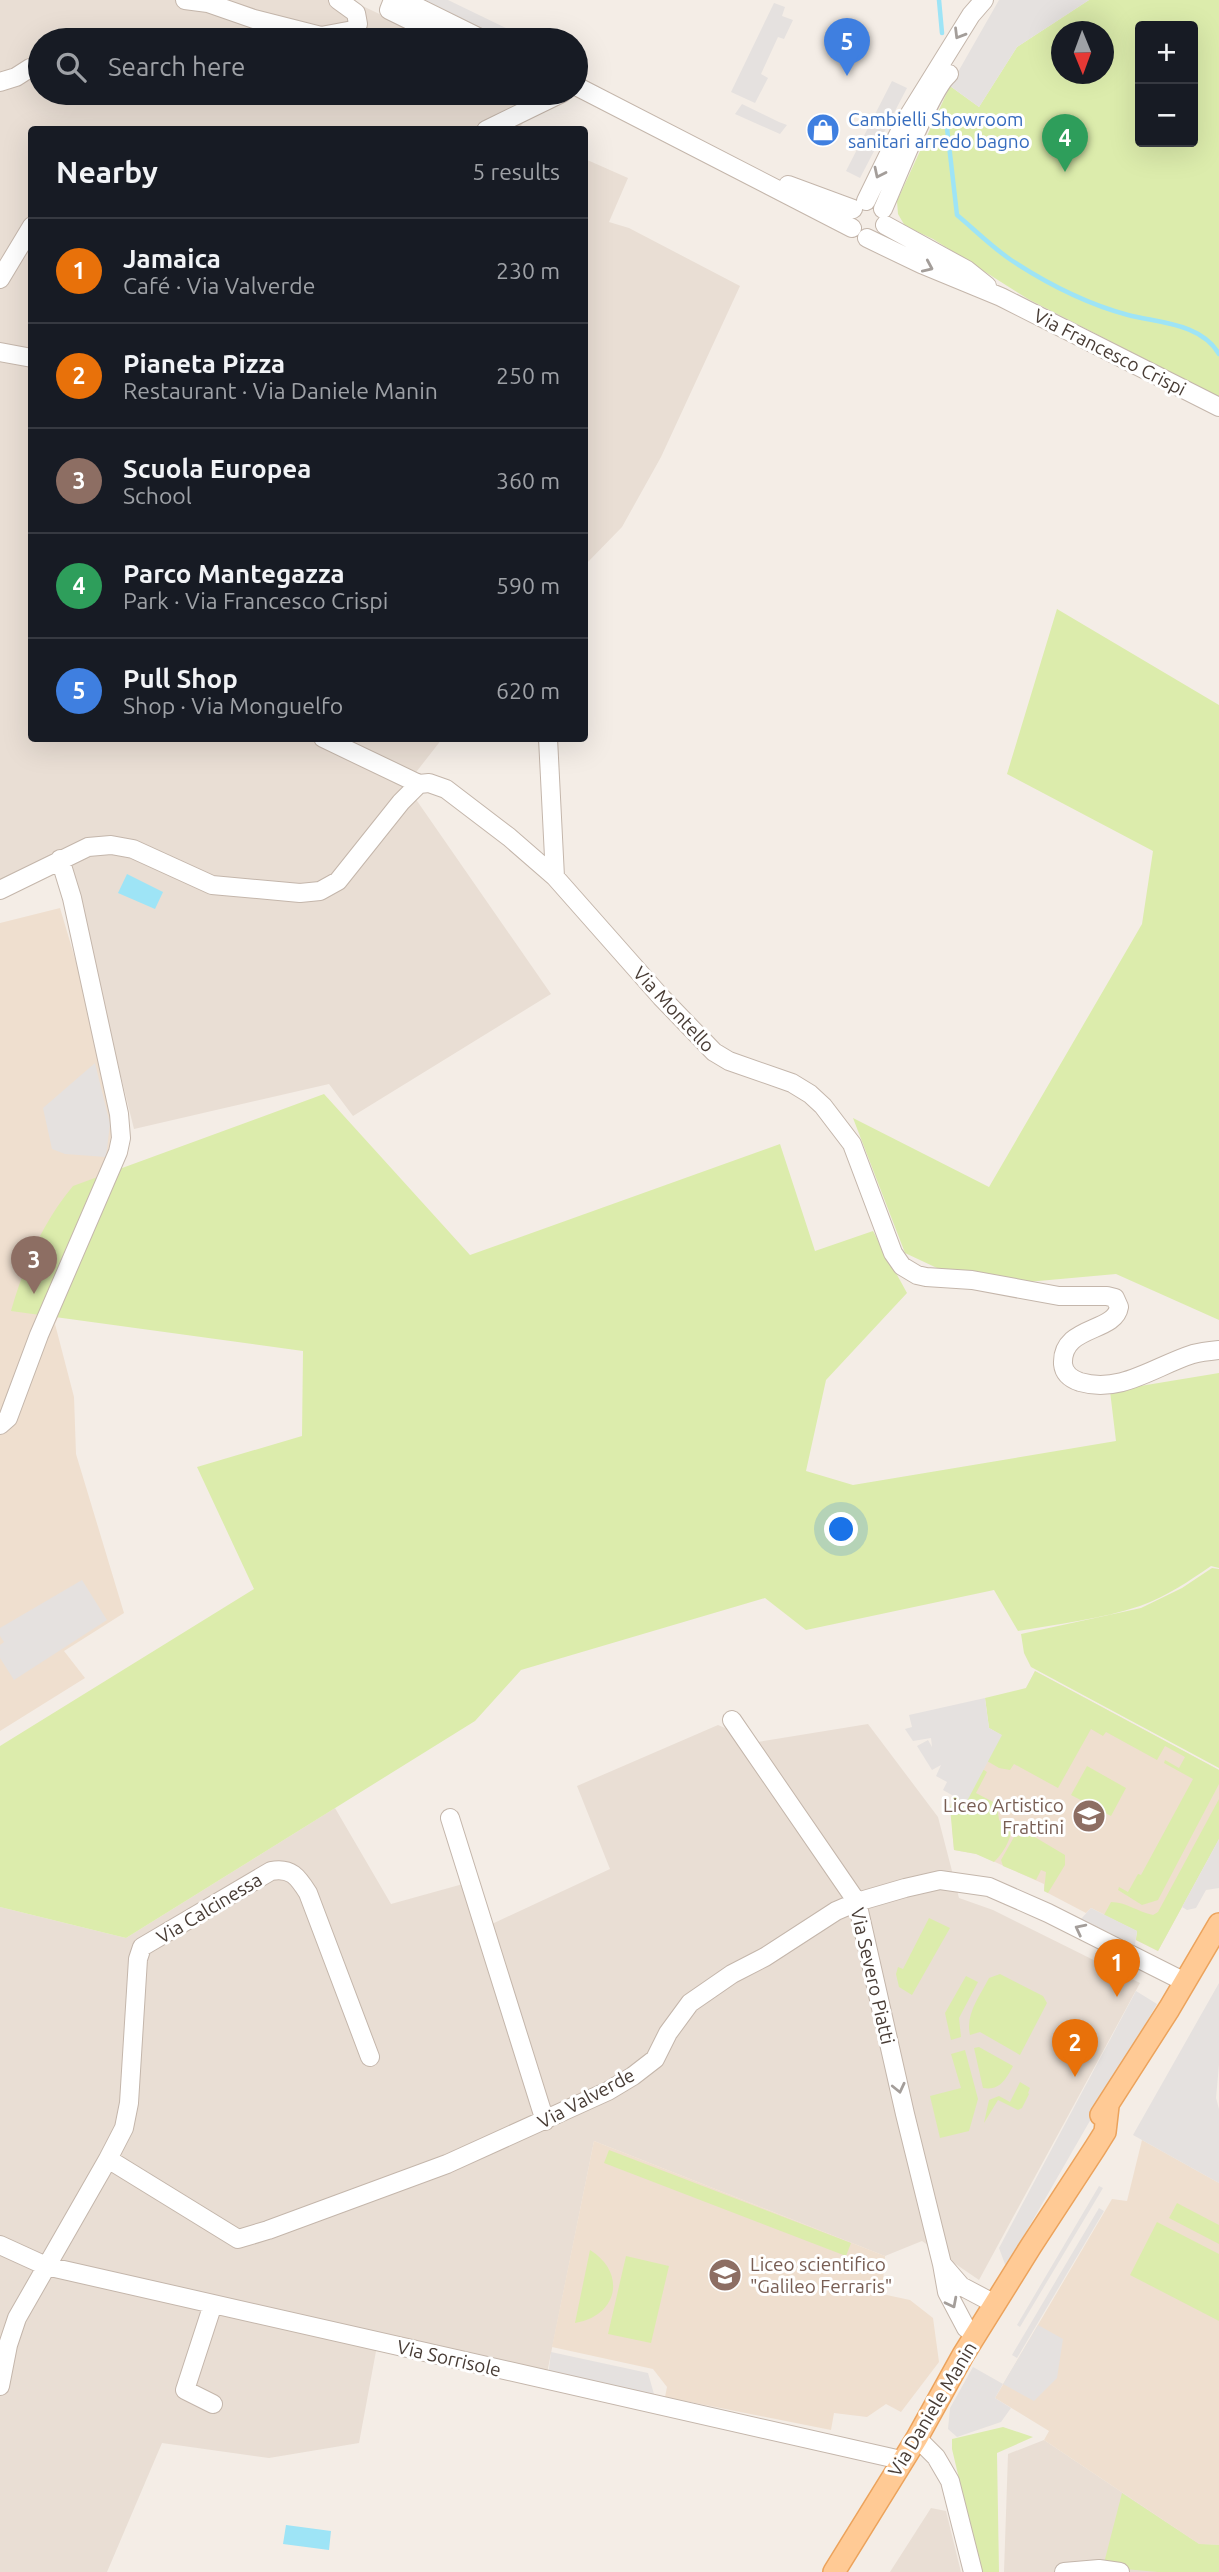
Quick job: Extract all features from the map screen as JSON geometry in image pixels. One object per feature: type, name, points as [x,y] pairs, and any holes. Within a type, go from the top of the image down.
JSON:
[{"type":"main road","name":"Via Daniele Manin","points":[[834,2572],[917,2438],[995,2304],[1105,2132],[1108,2106],[1219,1924]]},
{"type":"street","points":[[185,0],[208,3],[289,28]]},
{"type":"street","points":[[338,0],[356,13],[358,24],[355,28]]},
{"type":"street","points":[[393,0],[389,10],[426,28]]},
{"type":"street","points":[[403,0],[460,28]]},
{"type":"street","points":[[943,73],[904,123],[849,222],[859,233],[876,236],[943,73],[971,15],[984,0]]},
{"type":"street","points":[[0,82],[28,69]]},
{"type":"street","name":"Via Francesco Crispi","points":[[588,92],[921,264],[1001,297],[1219,407]]},
{"type":"street","points":[[494,126],[535,105]]},
{"type":"street","name":"Via Francesco Crispi","points":[[751,175],[859,205]]},
{"type":"street","points":[[859,205],[876,203],[884,217]]},
{"type":"street","name":"Via Francesco Crispi","points":[[884,217],[967,270],[1001,297]]},
{"type":"street","points":[[0,279],[28,233]]},
{"type":"street","points":[[0,352],[28,357]]},
{"type":"street","name":"Via Montello","points":[[331,742],[419,784],[429,783],[446,789],[555,877],[714,1052],[729,1061],[792,1083],[823,1106],[852,1144],[893,1253],[902,1266],[926,1277],[972,1280],[1059,1296],[1115,1298],[1119,1307],[1118,1314],[1075,1338],[1065,1353],[1063,1365],[1066,1374],[1076,1381],[1090,1385],[1124,1382],[1192,1354],[1219,1350]]},
{"type":"street","points":[[548,742],[555,877]]},
{"type":"street","points":[[0,890],[88,847],[111,845],[133,849],[212,885],[300,892],[320,891],[338,881],[401,802],[419,784]]},
{"type":"street","points":[[2,1432],[39,1335],[118,1152],[121,1138],[119,1114],[72,898],[60,859]]},
{"type":"street","name":"Via Severo Piatti","points":[[732,1720],[857,1902],[947,2292],[966,2328],[976,2336]]},
{"type":"street","points":[[450,1818],[545,2121]]},
{"type":"street","name":"Via Calcinessa","points":[[108,2159],[124,2128],[129,2103],[138,1959],[142,1948],[271,1871],[282,1869],[291,1872],[309,1893],[370,2057]]},
{"type":"street","name":"Via Valverde","points":[[108,2159],[237,2239],[268,2230],[447,2164],[608,2091],[634,2076],[655,2059],[668,2033],[690,2003],[732,1974],[765,1958],[836,1911],[857,1902],[940,1880],[989,1887],[1048,1913],[1185,1982]]},
{"type":"street","points":[[0,2386],[8,2344],[17,2318],[108,2159]]},
{"type":"street","name":"Via Sorrisole","points":[[0,2245],[46,2266],[901,2460]]},
{"type":"street","points":[[942,2264],[961,2286],[995,2304]]},
{"type":"street","points":[[213,2304],[185,2390],[213,2404]]},
{"type":"street","points":[[917,2438],[936,2457],[950,2481],[973,2572]]},
{"type":"street","points":[[1064,2572],[1094,2569],[1120,2572]]},
{"type":"shaded area","points":[[0,0],[350,0],[409,28],[28,28],[28,105],[535,105],[521,126],[28,126],[28,742],[440,742],[406,785],[551,994],[353,1116],[329,1084],[134,1129],[66,856],[0,885]]},
{"type":"shaded area","points":[[423,0],[448,0],[506,28],[480,28]]},
{"type":"shaded area","points":[[999,0],[1089,0],[1057,21],[1051,21],[1051,25],[1017,47],[979,107],[950,86]]},
{"type":"shaded area","points":[[774,3],[785,7],[782,16],[793,20],[784,39],[778,37],[761,74],[768,78],[755,103],[731,92]]},
{"type":"shaded area","points":[[892,81],[907,88],[860,178],[846,171]]},
{"type":"shaded area","points":[[742,104],[787,125],[780,134],[735,114]]},
{"type":"shaded area","points":[[588,160],[628,178],[609,222],[629,228],[740,286],[661,457],[622,527],[588,562]]},
{"type":"shaded area","points":[[60,908],[101,1046],[118,1124],[82,1264],[55,1324],[74,1397],[76,1454],[124,1613],[64,1651],[85,1678],[0,1731],[0,923]]},
{"type":"shaded area","points":[[95,1063],[110,1124],[106,1157],[65,1154],[52,1149],[43,1108]]},
{"type":"shaded area","points":[[82,1580],[107,1620],[14,1680],[0,1658],[0,1645],[4,1642],[0,1636],[0,1628]]},
{"type":"shaded area","name":"Liceo Artistico Frattini","points":[[1035,1671],[1219,1770],[1219,1839],[1158,1951],[1136,1940],[1137,1931],[1091,1908],[1086,1913],[1044,1891],[1044,1884],[977,1854],[954,1850],[952,1829]]},
{"type":"shaded area","points":[[985,1698],[989,1728],[1002,1735],[966,1803],[943,1790],[947,1782],[936,1776],[941,1765],[932,1770],[917,1746],[928,1740],[932,1747],[931,1738],[913,1741],[905,1729],[912,1727],[909,1715]]},
{"type":"shaded area","points":[[868,1724],[938,1817],[959,1898],[993,1910],[1140,1983],[979,2280],[922,2241],[885,2256],[594,2141],[547,2373],[379,2335],[359,2443],[269,2458],[162,2443],[107,2572],[0,2572],[0,1907],[126,1938],[335,1808],[391,1904],[463,1884],[477,1931],[610,1869],[577,1786],[718,1725],[758,1742]]},
{"type":"shaded area","points":[[1219,1839],[1219,1888],[1206,1890],[1196,1908],[1187,1910],[1182,1907]]},
{"type":"shaded area","points":[[1091,1908],[1137,1931],[1135,1945],[1081,1919]]},
{"type":"shaded area","points":[[1219,1983],[1219,2065],[1216,2098],[1219,2109],[1219,2183],[1133,2135]]},
{"type":"shaded area","points":[[1136,1991],[1157,2004],[1006,2267],[999,2248]]},
{"type":"shaded area","points":[[1142,2140],[1219,2183],[1219,2545],[1199,2544],[1044,2440],[1049,2431],[995,2398],[1112,2199],[1127,2201]]},
{"type":"shaded area","name":"Liceo scientifico \"Galileo Ferraris\"","points":[[594,2141],[885,2256],[882,2294],[910,2300],[933,2318],[939,2362],[901,2412],[886,2404],[867,2417],[834,2413],[831,2430],[665,2397],[667,2387],[653,2369],[552,2347]]},
{"type":"shaded area","points":[[1099,2186],[1103,2188],[1020,2327],[1017,2325]]},
{"type":"shaded area","points":[[1099,2208],[1104,2211],[1017,2358],[1012,2355]]},
{"type":"shaded area","points":[[1038,2325],[1063,2339],[1057,2378],[1034,2401],[1003,2384]]},
{"type":"shaded area","points":[[551,2352],[648,2373],[656,2401],[548,2377]]},
{"type":"shaded area","points":[[973,2367],[1003,2384],[995,2398],[1011,2408],[1001,2422],[957,2437],[948,2429],[950,2408]]},
{"type":"shaded area","points":[[1044,2440],[1199,2544],[1219,2545],[1219,2572],[1004,2572],[1008,2454]]},
{"type":"shaded area","points":[[931,2508],[946,2511],[961,2572],[890,2572]]},
{"type":"green space","points":[[1089,0],[1219,0],[1219,397],[1028,299],[933,239],[905,226],[898,214],[897,201],[950,86],[979,107],[1017,47],[1051,25],[1051,84],[1114,84],[1114,21],[1057,21]]},
{"type":"green space","points":[[1057,609],[1219,705],[1219,1320],[1116,1274],[1005,1284],[937,1268],[905,1253],[853,1118],[989,1187],[1142,924],[1153,851],[1007,774]]},
{"type":"green space","points":[[324,1094],[470,1255],[780,1144],[815,1251],[873,1231],[907,1293],[826,1380],[806,1471],[853,1485],[1116,1441],[1110,1391],[1219,1373],[1219,1568],[1211,1566],[1168,1593],[1125,1611],[1018,1631],[994,1590],[806,1630],[765,1598],[521,1670],[475,1721],[126,1938],[0,1907],[0,1746],[254,1589],[197,1467],[302,1436],[303,1351],[11,1311],[28,1261],[52,1214],[73,1186]]},
{"type":"green space","points":[[1212,1568],[1219,1569],[1219,1768],[1031,1667],[1024,1653],[1021,1634],[1141,1608],[1182,1588]]},
{"type":"green space","points":[[1035,1671],[1219,1770],[1219,1784],[1158,1900],[1142,1905],[1118,1890],[1119,1887],[1128,1892],[1138,1874],[1141,1875],[1193,1779],[1164,1763],[1165,1760],[1179,1768],[1185,1757],[1165,1746],[1157,1760],[1106,1732],[1103,1736],[1091,1729],[1058,1788],[1014,1764],[1010,1770],[999,1768],[987,1761],[1001,1735],[989,1728],[985,1698],[1026,1688]]},
{"type":"green space","points":[[1087,1766],[1126,1788],[1111,1816],[1071,1795]]},
{"type":"green space","points":[[981,1768],[987,1772],[976,1793],[997,1804],[999,1820],[1011,1831],[1005,1848],[994,1862],[976,1854],[954,1850],[950,1808],[953,1796],[963,1801]]},
{"type":"green space","points":[[1219,1799],[1219,1839],[1158,1951],[1136,1940],[1137,1931],[1104,1915],[1111,1902],[1153,1915],[1158,1912]]},
{"type":"green space","points":[[1028,1833],[1065,1855],[1065,1865],[1048,1893],[1044,1891],[1046,1872],[1041,1870],[1036,1880],[1003,1866],[1001,1860],[1014,1837]]},
{"type":"green space","points":[[929,1918],[950,1928],[912,1995],[899,1987],[896,1974],[898,1967],[903,1969]]},
{"type":"green space","points":[[1000,1974],[1043,1996],[1047,2003],[1020,2055],[980,2032],[970,2035],[974,2005],[989,1978]]},
{"type":"green space","points":[[966,1976],[978,1982],[959,2018],[961,2037],[951,2040],[945,2013]]},
{"type":"green space","points":[[979,2047],[1013,2066],[1005,2079],[994,2088],[983,2088],[974,2048]]},
{"type":"green space","points":[[965,2050],[978,2099],[969,2131],[940,2138],[930,2096],[961,2088],[951,2054]]},
{"type":"green space","points":[[1020,2082],[1030,2088],[1022,2108],[1018,2110],[998,2100],[984,2123],[989,2100],[999,2096],[1010,2102]]},
{"type":"green space","points":[[609,2150],[851,2243],[846,2256],[604,2163]]},
{"type":"green space","points":[[1177,2203],[1219,2225],[1219,2244],[1169,2218]]},
{"type":"green space","points":[[1157,2222],[1219,2254],[1219,2321],[1130,2275]]},
{"type":"green space","points":[[590,2250],[602,2259],[609,2270],[613,2281],[612,2292],[601,2312],[590,2319],[575,2323]]},
{"type":"green space","points":[[626,2256],[669,2266],[651,2343],[608,2334]]},
{"type":"green space","points":[[1003,2427],[1033,2437],[997,2453],[999,2572],[981,2572],[952,2449],[952,2439]]},
{"type":"green space","points":[[1122,2493],[1199,2544],[1219,2545],[1219,2572],[1158,2572],[1103,2567]]},
{"type":"water","points":[[127,874],[163,892],[155,909],[118,893]]},
{"type":"water","points":[[286,2525],[331,2531],[329,2550],[283,2544]]},
{"type":"waterway","points":[[939,0],[942,33]]},
{"type":"waterway","points":[[946,119],[957,215],[1011,260],[1038,277],[1097,305],[1190,330],[1202,336],[1219,354]]},
{"type":"place","name":"Pull Shop","points":[[847,76]]},
{"type":"place","name":"Cambielli Showroom sanitari arredo bagno","points":[[823,130]]},
{"type":"place","name":"Parco Mantegazza","points":[[1065,172]]},
{"type":"place","name":"Scuola Europea","points":[[34,1294]]},
{"type":"place","name":"Liceo Artistico Frattini","points":[[1089,1816]]},
{"type":"place","name":"Jamaica","points":[[1117,1997]]},
{"type":"place","name":"Pianeta Pizza","points":[[1075,2077]]},
{"type":"place","name":"Liceo scientifico \"Galileo Ferraris\"","points":[[725,2275]]}]
